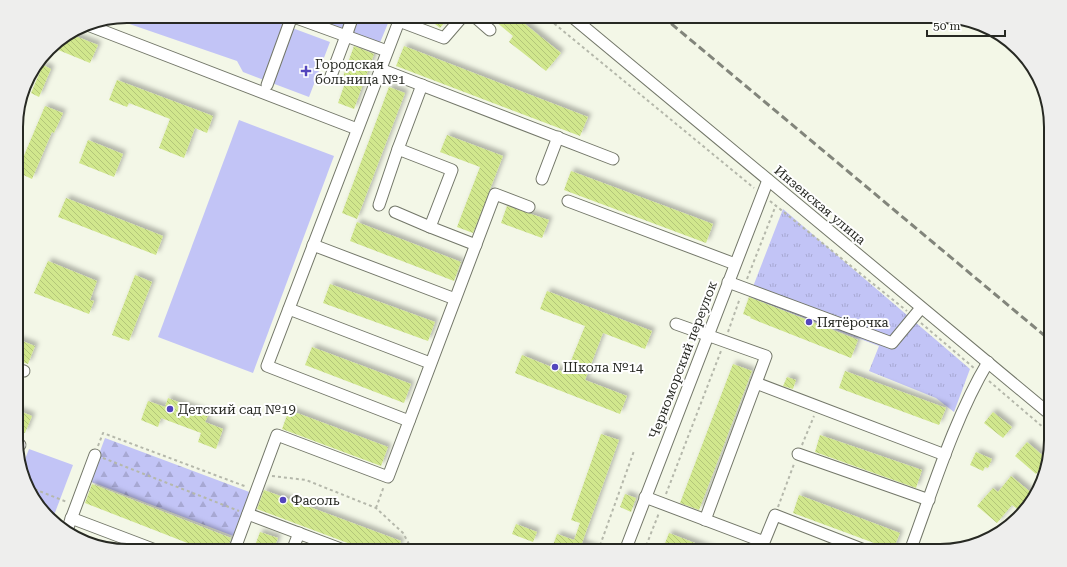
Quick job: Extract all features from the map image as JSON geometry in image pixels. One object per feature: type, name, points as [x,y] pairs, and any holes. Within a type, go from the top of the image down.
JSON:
[{"type":"street","points":[[267,85],[289,23]]},
{"type":"street","points":[[311,23],[387,51]]},
{"type":"street","points":[[331,76],[351,23]]},
{"type":"street","points":[[398,23],[267,366],[409,421]]},
{"type":"street","points":[[411,23],[444,38],[457,23]]},
{"type":"street","points":[[482,23],[490,30]]},
{"type":"street","name":"Инзенская улица","points":[[579,23],[1044,409]]},
{"type":"street","points":[[97,28],[357,129]]},
{"type":"street","points":[[380,69],[613,159]]},
{"type":"street","points":[[379,205],[422,85]]},
{"type":"street","points":[[542,179],[558,137]]},
{"type":"street","points":[[398,149],[452,170],[430,227]]},
{"type":"street","name":"Черноморский переулок","points":[[628,544],[768,180]]},
{"type":"street","points":[[237,544],[277,434],[388,477],[495,194],[529,207]]},
{"type":"street","points":[[568,201],[735,264]]},
{"type":"street","points":[[395,212],[476,245]]},
{"type":"street","points":[[313,245],[455,300]]},
{"type":"street","points":[[728,282],[892,344],[921,308]]},
{"type":"street","points":[[289,309],[430,363]]},
{"type":"street","points":[[676,324],[766,356],[705,520]]},
{"type":"street","points":[[913,544],[953,435],[988,362]]},
{"type":"street","points":[[756,384],[945,455]]},
{"type":"street","points":[[798,454],[929,500]]},
{"type":"street","points":[[68,526],[95,455]]},
{"type":"street","points":[[645,497],[764,542],[775,515],[849,544]]},
{"type":"street","points":[[248,514],[328,544]]},
{"type":"street","points":[[71,518],[140,544]]},
{"type":"street","points":[[295,544],[299,533]]},
{"type":"path","points":[[553,23],[762,195],[914,317],[1044,428]]},
{"type":"path","points":[[647,544],[725,342],[743,287],[776,206]]},
{"type":"path","points":[[248,514],[95,455],[103,433],[256,491]]},
{"type":"path","points":[[601,544],[634,451]]},
{"type":"path","points":[[262,474],[306,480],[376,508],[403,533],[409,544]]},
{"type":"path","points":[[376,508],[388,477]]},
{"type":"path","points":[[36,490],[76,506]]},
{"type":"green space","points":[[127,23],[279,23],[330,42],[309,97],[243,72],[237,61]]},
{"type":"green space","points":[[332,23],[388,23],[379,45],[331,27]]},
{"type":"green space","points":[[239,120],[334,156],[253,373],[158,337]]},
{"type":"green space","points":[[783,209],[970,369],[954,412],[936,398],[869,371],[879,346],[749,297]]},
{"type":"green space","points":[[105,438],[252,493],[236,537],[89,481]]},
{"type":"green space","points":[[29,449],[73,465],[54,514],[41,498],[34,486],[25,459]]},
{"type":"building","points":[[434,23],[444,23],[440,28]]},
{"type":"building","points":[[497,23],[524,23],[561,53],[546,71],[509,42],[513,36]]},
{"type":"building","points":[[76,36],[98,45],[90,63],[57,50]]},
{"type":"building","points":[[354,46],[374,54],[354,109],[338,103],[344,86],[340,85]]},
{"type":"building","points":[[404,46],[588,117],[580,136],[396,66]]},
{"type":"building","points":[[44,65],[51,69],[39,97],[31,93]]},
{"type":"building","points":[[117,80],[213,116],[207,133],[195,128],[184,158],[159,148],[170,119],[129,103],[127,107],[109,100]]},
{"type":"building","points":[[389,87],[405,93],[357,219],[342,213]]},
{"type":"building","points":[[45,106],[63,113],[54,133],[52,132],[32,179],[23,175],[23,158]]},
{"type":"building","points":[[447,135],[503,156],[473,233],[457,227],[480,167],[440,152]]},
{"type":"building","points":[[88,140],[123,154],[114,177],[79,163]]},
{"type":"building","points":[[571,171],[713,224],[706,243],[564,190]]},
{"type":"building","points":[[66,198],[163,236],[156,255],[58,217]]},
{"type":"building","points":[[507,206],[549,220],[542,238],[501,223]]},
{"type":"building","points":[[357,222],[461,262],[454,281],[350,241]]},
{"type":"building","points":[[48,261],[97,281],[90,300],[94,301],[89,314],[34,293]]},
{"type":"building","points":[[135,275],[152,282],[129,341],[112,335]]},
{"type":"building","points":[[330,284],[435,322],[428,341],[323,303]]},
{"type":"building","points":[[547,291],[652,331],[645,349],[603,333],[585,380],[627,396],[620,414],[515,373],[522,355],[566,373],[585,326],[540,309]]},
{"type":"building","points":[[749,297],[858,340],[851,358],[743,314]]},
{"type":"building","points":[[23,341],[35,346],[28,364],[23,362]]},
{"type":"building","points":[[312,347],[411,384],[404,403],[305,365]]},
{"type":"building","points":[[733,364],[752,371],[699,510],[680,503]]},
{"type":"building","points":[[845,371],[946,408],[939,425],[839,388]]},
{"type":"building","points":[[787,377],[796,380],[793,389],[783,386]]},
{"type":"building","points":[[168,398],[209,414],[205,422],[223,429],[216,449],[198,442],[201,433],[161,418],[158,427],[141,420],[148,401],[165,407]]},
{"type":"building","points":[[289,410],[388,447],[381,466],[282,429]]},
{"type":"building","points":[[23,412],[32,416],[25,433],[23,432]]},
{"type":"building","points":[[993,412],[1012,427],[1003,438],[984,423]]},
{"type":"building","points":[[601,434],[619,440],[582,543],[585,544],[553,544],[557,534],[574,540],[580,523],[571,520]]},
{"type":"building","points":[[820,435],[922,470],[916,488],[815,452]]},
{"type":"building","points":[[1027,442],[1043,455],[1039,471],[1036,474],[1015,456]]},
{"type":"building","points":[[976,452],[992,459],[988,468],[985,467],[983,471],[970,465]]},
{"type":"building","points":[[1011,476],[1030,492],[1018,509],[1012,505],[997,523],[977,506],[993,488],[998,492]]},
{"type":"building","points":[[92,484],[231,538],[229,544],[190,544],[85,503]]},
{"type":"building","points":[[264,490],[401,541],[400,544],[350,544],[257,509]]},
{"type":"building","points":[[625,494],[636,498],[631,512],[620,507]]},
{"type":"building","points":[[799,495],[900,533],[895,544],[877,544],[793,513]]},
{"type":"building","points":[[516,524],[537,532],[533,542],[512,534]]},
{"type":"building","points":[[260,532],[278,538],[276,544],[256,544]]},
{"type":"building","points":[[669,533],[697,544],[665,544]]},
{"type":"railway","points":[[670,23],[1044,335]]},
{"type":"place","name":"Городская больница №1","points":[[306,71]]},
{"type":"place","name":"Пятёрочка","points":[[809,322]]},
{"type":"place","name":"Школа №14","points":[[555,367]]},
{"type":"place","name":"Детский сад №19","points":[[170,409]]},
{"type":"place","name":"Фасоль","points":[[283,500]]}]
